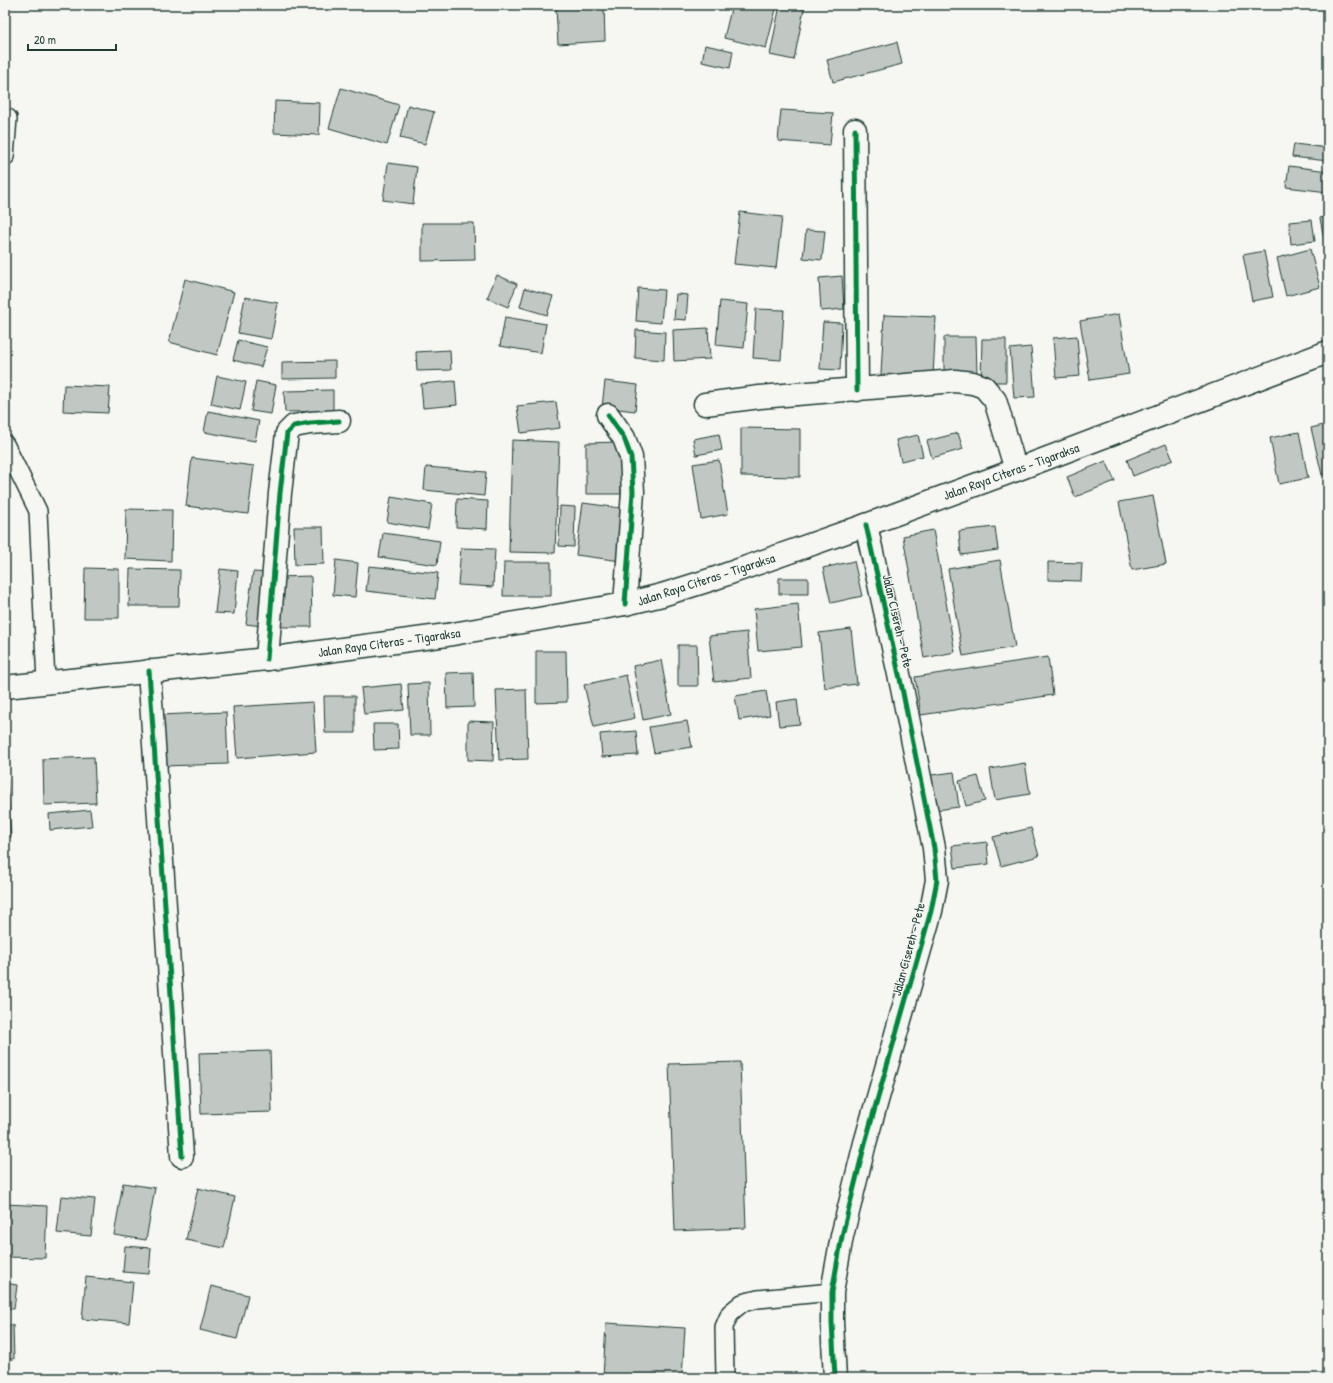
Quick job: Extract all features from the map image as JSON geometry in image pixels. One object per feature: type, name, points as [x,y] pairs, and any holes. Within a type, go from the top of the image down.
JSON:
[{"type":"street","points":[[855,130],[857,390]]},
{"type":"street","name":"Jalan Raya Citeras - Tigaraksa","points":[[5,687],[267,659],[448,635],[625,604],[662,595],[713,579],[866,525],[1328,352]]},
{"type":"street","points":[[705,404],[760,397],[955,381],[973,383],[984,387],[995,400],[1016,470]]},
{"type":"street","points":[[608,415],[624,438],[631,457],[633,492],[625,604]]},
{"type":"street","points":[[267,659],[280,493],[287,434],[294,426],[310,423],[339,421]]},
{"type":"street","name":"Jalan Cisereh - Pete","points":[[836,1378],[832,1322],[832,1292],[842,1236],[863,1150],[931,911],[937,880],[934,848],[910,726],[866,525]]},
{"type":"street","points":[[149,671],[182,1156]]},
{"type":"lane","points":[[5,157],[8,118]]},
{"type":"lane","points":[[5,444],[38,511],[46,682]]},
{"type":"lane","points":[[725,1378],[724,1327],[730,1313],[742,1303],[758,1299],[832,1292]]},
{"type":"building","points":[[604,5],[605,41],[558,44],[556,7]]},
{"type":"building","points":[[732,5],[777,5],[766,48],[724,38]]},
{"type":"building","points":[[780,5],[804,9],[794,60],[770,55]]},
{"type":"building","points":[[897,42],[902,64],[833,82],[827,60]]},
{"type":"building","points":[[705,45],[733,51],[730,68],[702,62]]},
{"type":"building","points":[[341,88],[399,105],[387,145],[329,128]]},
{"type":"building","points":[[275,101],[320,103],[319,135],[274,133]]},
{"type":"building","points":[[408,105],[434,112],[425,144],[400,138]]},
{"type":"building","points":[[781,110],[833,113],[830,145],[778,141]]},
{"type":"building","points":[[1294,144],[1328,148],[1328,161],[1292,157]]},
{"type":"building","points":[[388,163],[417,167],[413,204],[383,200]]},
{"type":"building","points":[[1289,166],[1328,171],[1328,192],[1286,187]]},
{"type":"building","points":[[740,212],[782,217],[776,268],[734,264]]},
{"type":"building","points":[[1328,216],[1328,261],[1320,218]]},
{"type":"building","points":[[1312,220],[1315,241],[1291,244],[1289,222]]},
{"type":"building","points":[[422,223],[474,223],[475,260],[422,261]]},
{"type":"building","points":[[806,230],[825,231],[822,260],[803,258]]},
{"type":"building","points":[[1310,249],[1320,287],[1286,296],[1277,258]]},
{"type":"building","points":[[1264,251],[1273,297],[1252,301],[1243,255]]},
{"type":"building","points":[[497,275],[517,284],[508,307],[487,298]]},
{"type":"building","points":[[842,276],[844,309],[821,311],[819,278]]},
{"type":"building","points":[[185,279],[234,292],[217,355],[169,342]]},
{"type":"building","points":[[525,288],[553,296],[547,315],[520,307]]},
{"type":"building","points":[[638,288],[664,290],[661,323],[636,321]]},
{"type":"building","points":[[676,294],[688,295],[686,320],[674,319]]},
{"type":"building","points":[[245,297],[278,303],[271,339],[238,333]]},
{"type":"building","points":[[720,301],[748,304],[744,348],[716,345]]},
{"type":"building","points":[[756,309],[784,310],[781,360],[753,358]]},
{"type":"building","points":[[1119,314],[1129,374],[1090,380],[1080,321]]},
{"type":"building","points":[[884,315],[936,317],[933,377],[881,375]]},
{"type":"building","points":[[505,317],[546,324],[541,353],[500,346]]},
{"type":"building","points":[[823,322],[842,323],[840,370],[820,369]]},
{"type":"building","points":[[708,328],[710,359],[674,361],[673,330]]},
{"type":"building","points":[[636,330],[665,332],[664,360],[635,358]]},
{"type":"building","points":[[1077,336],[1080,376],[1056,378],[1053,338]]},
{"type":"building","points":[[944,337],[976,337],[977,374],[944,374]]},
{"type":"building","points":[[982,339],[1006,339],[1006,382],[981,382]]},
{"type":"building","points":[[238,340],[267,347],[261,367],[233,360]]},
{"type":"building","points":[[1031,347],[1035,397],[1014,398],[1010,349]]},
{"type":"building","points":[[450,350],[451,370],[417,371],[416,352]]},
{"type":"building","points":[[335,361],[335,378],[282,379],[282,362]]},
{"type":"building","points":[[217,376],[246,382],[240,410],[211,404]]},
{"type":"building","points":[[256,381],[276,385],[271,414],[251,411]]},
{"type":"building","points":[[455,381],[457,405],[423,408],[421,384]]},
{"type":"building","points":[[605,381],[638,385],[635,411],[602,407]]},
{"type":"building","points":[[64,385],[110,387],[108,413],[63,411]]},
{"type":"building","points":[[333,390],[333,411],[285,412],[284,391]]},
{"type":"building","points":[[556,402],[560,428],[521,433],[517,406]]},
{"type":"building","points":[[208,411],[259,421],[255,441],[204,432]]},
{"type":"building","points":[[1328,424],[1328,473],[1322,475],[1311,428]]},
{"type":"building","points":[[741,428],[800,429],[800,477],[741,476]]},
{"type":"building","points":[[1299,432],[1308,478],[1279,484],[1270,438]]},
{"type":"building","points":[[958,433],[963,449],[932,458],[927,441]]},
{"type":"building","points":[[719,434],[722,450],[696,455],[693,439]]},
{"type":"building","points":[[918,435],[923,456],[901,461],[896,440]]},
{"type":"building","points":[[512,440],[559,442],[555,553],[509,552]]},
{"type":"building","points":[[620,442],[621,494],[586,494],[586,443]]},
{"type":"building","points":[[1166,444],[1173,460],[1133,476],[1127,460]]},
{"type":"building","points":[[192,458],[254,466],[248,514],[186,506]]},
{"type":"building","points":[[719,460],[728,514],[701,519],[693,464]]},
{"type":"building","points":[[1106,461],[1115,481],[1075,497],[1067,477]]},
{"type":"building","points":[[426,467],[486,472],[484,496],[424,490]]},
{"type":"building","points":[[1153,496],[1166,564],[1132,570],[1119,502]]},
{"type":"building","points":[[391,497],[432,504],[428,529],[387,522]]},
{"type":"building","points":[[457,499],[488,501],[487,529],[456,527]]},
{"type":"building","points":[[583,503],[628,509],[621,561],[576,555]]},
{"type":"building","points":[[560,506],[575,507],[574,547],[559,546]]},
{"type":"building","points":[[126,509],[172,510],[171,561],[125,559]]},
{"type":"building","points":[[294,527],[323,527],[324,564],[295,565]]},
{"type":"building","points":[[995,527],[998,550],[961,555],[959,531]]},
{"type":"building","points":[[933,530],[955,652],[924,658],[903,536]]},
{"type":"building","points":[[383,533],[440,541],[437,565],[379,557]]},
{"type":"building","points":[[461,548],[495,549],[493,587],[458,585]]},
{"type":"building","points":[[336,560],[358,563],[355,597],[333,595]]},
{"type":"building","points":[[1000,560],[1015,647],[963,656],[948,569]]},
{"type":"building","points":[[854,561],[862,596],[831,603],[823,568]]},
{"type":"building","points":[[504,562],[551,562],[551,596],[503,596]]},
{"type":"building","points":[[1048,562],[1082,563],[1081,581],[1048,580]]},
{"type":"building","points":[[369,566],[438,573],[435,599],[366,591]]},
{"type":"building","points":[[85,568],[119,569],[119,618],[84,618]]},
{"type":"building","points":[[130,569],[180,570],[179,606],[129,606]]},
{"type":"building","points":[[220,569],[238,571],[234,614],[215,613]]},
{"type":"building","points":[[253,572],[270,573],[262,626],[246,624]]},
{"type":"building","points":[[311,576],[312,627],[278,627],[277,577]]},
{"type":"building","points":[[779,578],[808,578],[808,594],[779,594]]},
{"type":"building","points":[[798,604],[802,647],[758,651],[754,609]]},
{"type":"building","points":[[851,629],[857,684],[825,688],[819,633]]},
{"type":"building","points":[[747,632],[751,678],[714,682],[709,636]]},
{"type":"building","points":[[678,645],[697,645],[698,686],[678,686]]},
{"type":"building","points":[[536,651],[566,651],[567,702],[536,703]]},
{"type":"building","points":[[1048,657],[1053,695],[921,715],[915,677]]},
{"type":"building","points":[[661,660],[671,714],[643,720],[633,666]]},
{"type":"building","points":[[473,672],[474,707],[447,708],[446,673]]},
{"type":"building","points":[[626,675],[635,718],[594,727],[584,685]]},
{"type":"building","points":[[429,683],[430,735],[410,735],[408,684]]},
{"type":"building","points":[[401,684],[404,710],[364,714],[361,688]]},
{"type":"building","points":[[526,689],[528,759],[499,760],[496,690]]},
{"type":"building","points":[[766,691],[770,715],[739,720],[735,696]]},
{"type":"building","points":[[324,696],[355,696],[355,733],[325,733]]},
{"type":"building","points":[[797,699],[800,724],[779,726],[776,702]]},
{"type":"building","points":[[313,702],[316,752],[237,758],[233,707]]},
{"type":"building","points":[[226,712],[228,764],[162,766],[161,715]]},
{"type":"building","points":[[468,721],[494,722],[493,761],[468,760]]},
{"type":"building","points":[[687,721],[692,747],[654,753],[649,727]]},
{"type":"building","points":[[373,724],[398,724],[399,749],[374,750]]},
{"type":"building","points":[[636,731],[638,755],[602,757],[600,734]]},
{"type":"building","points":[[94,757],[96,803],[44,805],[43,759]]},
{"type":"building","points":[[1025,763],[1030,794],[995,800],[990,769]]},
{"type":"building","points":[[954,772],[959,807],[929,811],[924,776]]},
{"type":"building","points":[[978,776],[985,801],[966,806],[959,781]]},
{"type":"building","points":[[5,780],[7,780],[11,837],[5,838]]},
{"type":"building","points":[[90,810],[92,826],[50,830],[49,814]]},
{"type":"building","points":[[1031,828],[1039,856],[1001,866],[993,837]]},
{"type":"building","points":[[987,842],[989,864],[955,868],[952,846]]},
{"type":"building","points":[[270,1051],[272,1112],[201,1114],[199,1053]]},
{"type":"building","points":[[740,1062],[746,1228],[675,1231],[669,1064]]},
{"type":"building","points":[[123,1183],[155,1188],[146,1240],[114,1235]]},
{"type":"building","points":[[198,1188],[235,1197],[224,1248],[186,1240]]},
{"type":"building","points":[[61,1196],[95,1199],[91,1236],[57,1233]]},
{"type":"building","points":[[5,1204],[47,1206],[45,1258],[5,1257]]},
{"type":"building","points":[[125,1246],[151,1248],[149,1274],[123,1272]]},
{"type":"building","points":[[86,1277],[133,1282],[129,1323],[82,1319]]},
{"type":"building","points":[[5,1283],[17,1285],[14,1309],[5,1308]]},
{"type":"building","points":[[211,1286],[248,1295],[237,1339],[200,1330]]},
{"type":"building","points":[[606,1323],[685,1328],[682,1378],[603,1378]]},
{"type":"building","points":[[5,1325],[13,1325],[14,1359],[5,1359]]},
{"type":"cycle path","points":[[855,130],[857,390]]},
{"type":"cycle path","points":[[608,415],[624,438],[631,457],[633,492],[625,604]]},
{"type":"cycle path","points":[[267,659],[280,493],[287,433],[294,426],[310,423],[339,421]]},
{"type":"cycle path","points":[[835,1378],[832,1292],[842,1236],[865,1143],[931,911],[937,880],[934,848],[902,688],[866,525]]},
{"type":"cycle path","points":[[149,671],[182,1156]]}]
